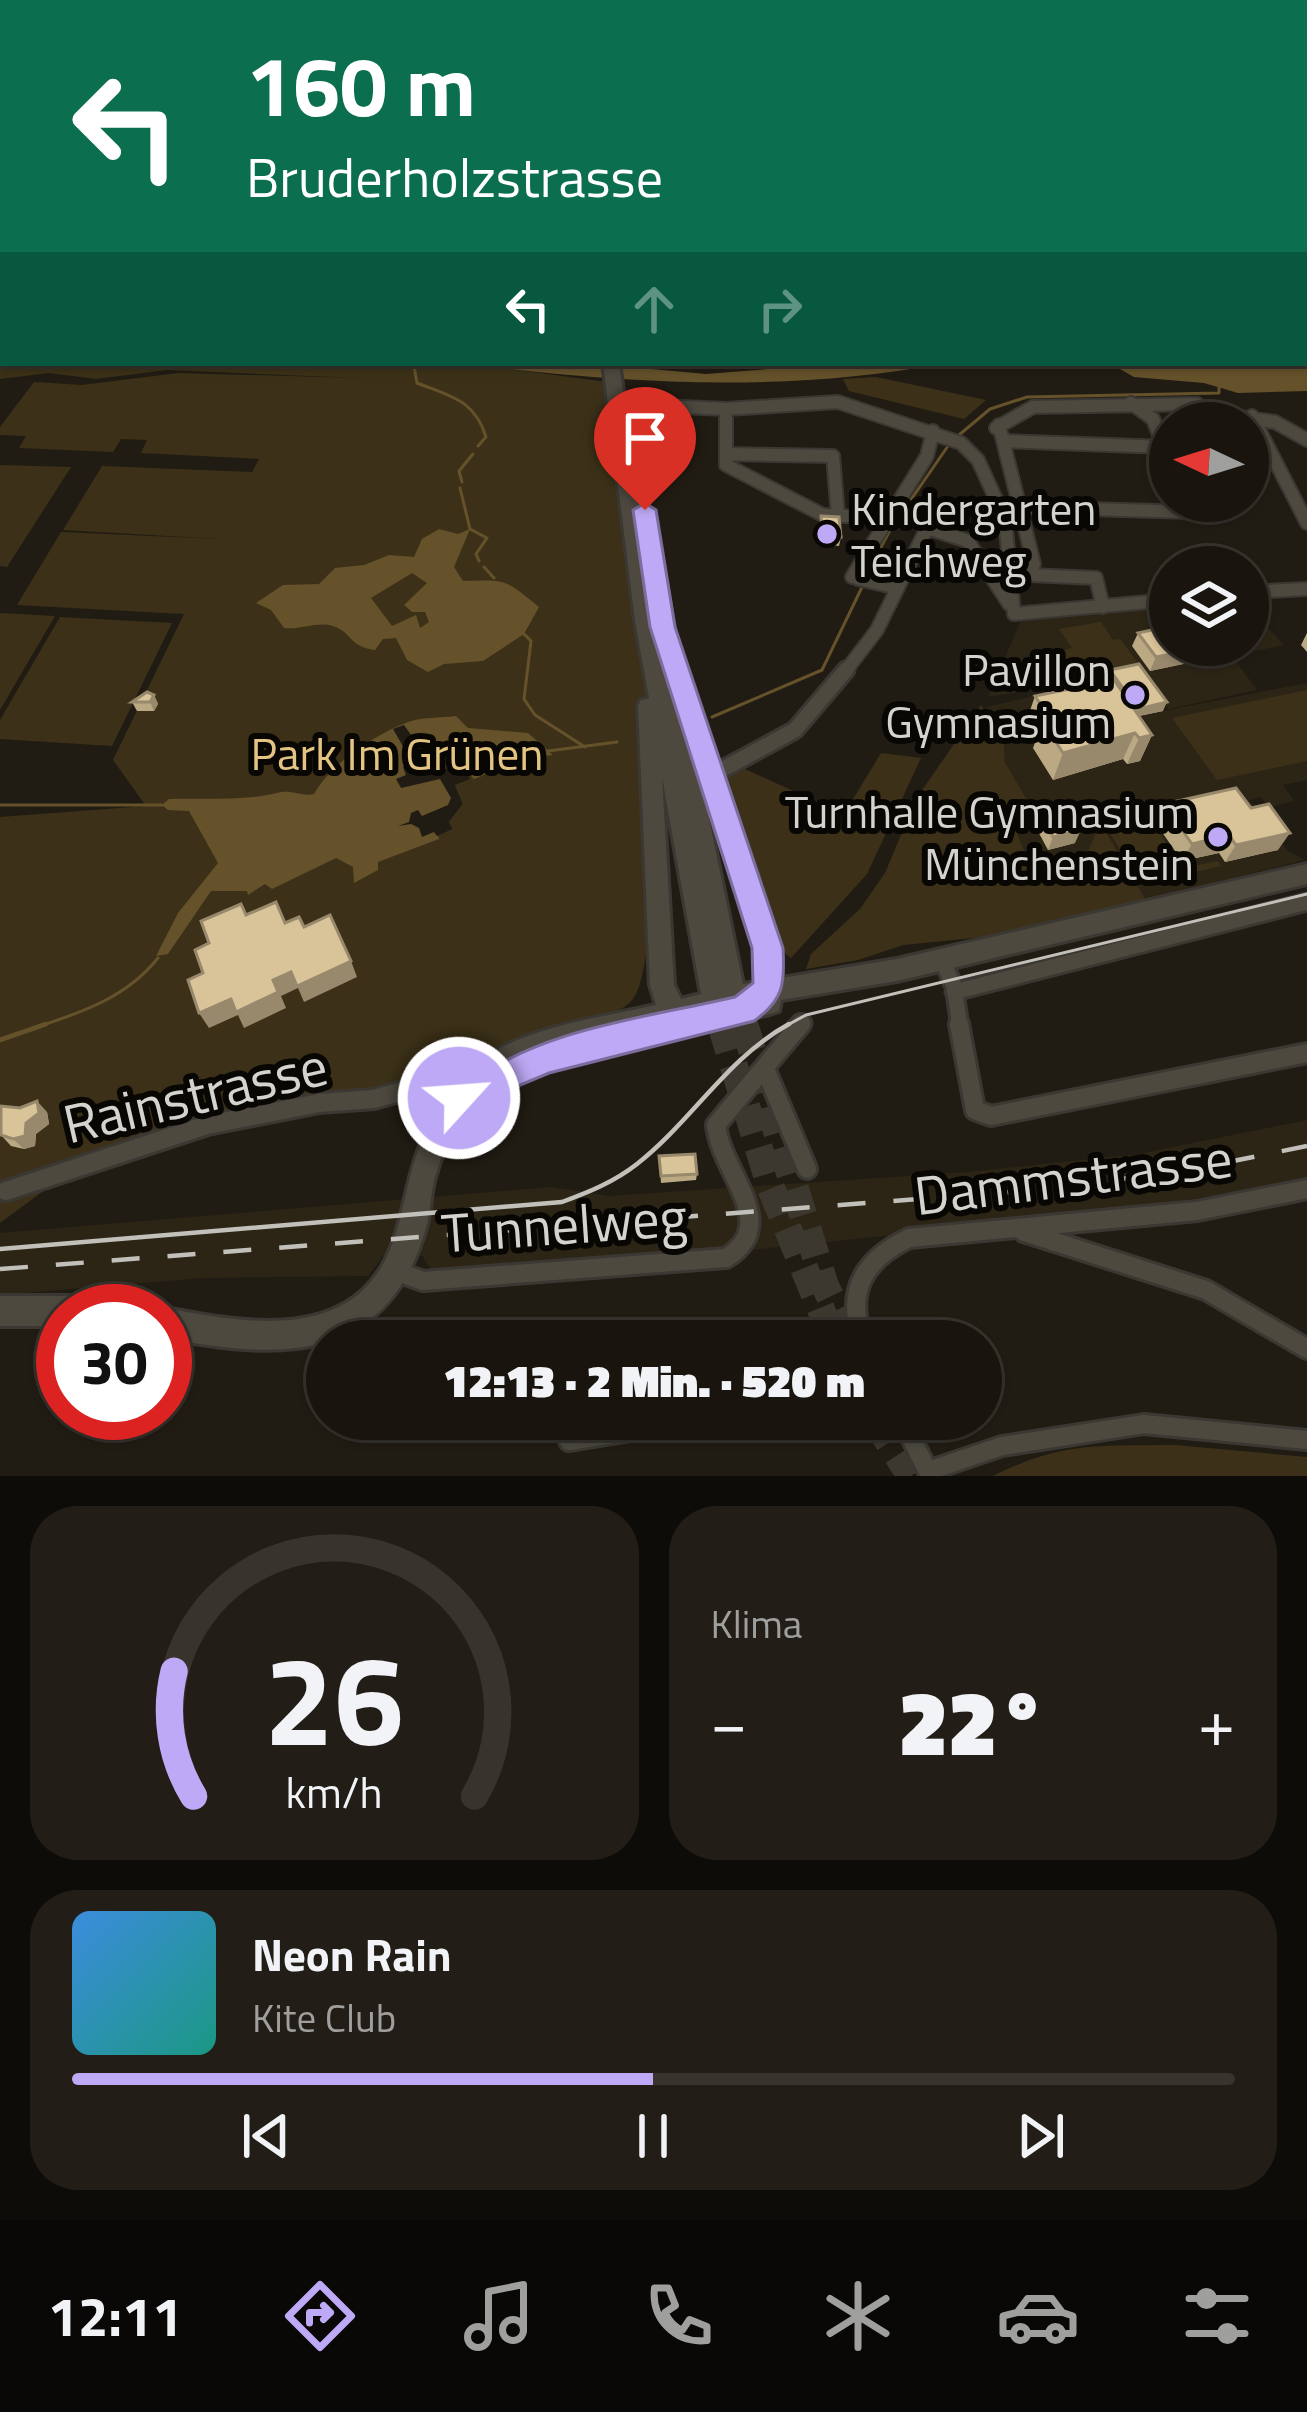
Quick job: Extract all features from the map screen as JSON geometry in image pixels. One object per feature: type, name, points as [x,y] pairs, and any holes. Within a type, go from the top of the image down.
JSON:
[{"type":"main road","points":[[618,367],[654,624],[729,996]]},
{"type":"main road","points":[[654,624],[657,937],[662,985],[687,1015]]},
{"type":"main road","points":[[654,624],[768,948],[767,990]]},
{"type":"main road","points":[[729,996],[942,960],[1307,874]]},
{"type":"main road","points":[[608,1025],[644,999],[657,937]]},
{"type":"main road","points":[[768,948],[788,969],[842,980]]},
{"type":"main road","points":[[192,1327],[290,1340],[334,1330],[369,1305],[395,1271],[465,1102],[482,1075],[521,1050],[608,1025],[687,1015],[729,996],[842,980]]},
{"type":"main road","points":[[465,1102],[526,1065],[767,990]]},
{"type":"main road","points":[[0,1311],[36,1311]]},
{"type":"street","points":[[66,0],[93,0]]},
{"type":"street","points":[[638,405],[726,409],[838,402],[961,443],[978,460],[1005,519],[1014,614]]},
{"type":"street","points":[[1131,404],[1149,415]]},
{"type":"street","points":[[1030,575],[1034,564],[997,426],[1033,406],[1149,404]]},
{"type":"street","points":[[726,409],[726,465],[812,511],[887,518]]},
{"type":"street","points":[[1269,420],[1307,440]]},
{"type":"street","points":[[898,588],[861,579],[887,518],[938,434]]},
{"type":"street","points":[[1003,441],[1149,446]]},
{"type":"street","points":[[1269,449],[1307,523]]},
{"type":"street","points":[[727,454],[832,456],[838,515]]},
{"type":"street","points":[[1020,507],[1149,511]]},
{"type":"street","points":[[725,768],[795,730],[810,716],[877,630],[920,526],[968,541],[1014,614]]},
{"type":"street","points":[[1009,575],[1096,578],[1103,607]]},
{"type":"street","points":[[1269,591],[1307,589]]},
{"type":"street","points":[[1014,614],[1149,602]]},
{"type":"street","points":[[954,992],[1307,902]]},
{"type":"street","points":[[942,960],[954,992],[970,1098],[974,1110],[991,1115],[1307,1053]]},
{"type":"street","name":"Tunnelweg","points":[[395,1271],[424,1281],[447,1280],[727,1258],[740,1252],[751,1235],[748,1201],[724,1163],[715,1134],[722,1117],[766,1071],[783,1038],[803,1023]]},
{"type":"street","points":[[766,1071],[807,1169]]},
{"type":"street","name":"Rainstrasse","points":[[6,1191],[207,1125],[320,1103],[374,1099],[437,1083],[465,1102]]},
{"type":"street","name":"Dammstrasse","points":[[858,1320],[854,1300],[860,1273],[878,1251],[909,1238],[1196,1211],[1307,1189]]},
{"type":"street","points":[[1019,1231],[1206,1289],[1307,1348]]},
{"type":"street","points":[[912,1440],[929,1474],[1002,1446],[1144,1424],[1307,1440]]},
{"type":"street","points":[[568,1441],[574,1440]]},
{"type":"shaded area","points":[[422,366],[618,366],[706,374],[808,366],[927,366],[836,378],[726,382]]},
{"type":"shaded area","points":[[1105,366],[1307,366],[1307,391],[1238,393],[1204,383],[1134,377]]},
{"type":"shaded area","points":[[439,529],[458,534],[470,529],[454,567],[463,581],[504,583],[539,607],[524,634],[483,661],[444,664],[428,672],[407,660],[396,638],[383,639],[375,650],[360,646],[333,626],[284,628],[271,610],[256,603],[283,585],[319,584],[335,568],[364,565],[389,555],[414,557],[422,539]],"holes":[[[412,573],[427,583],[404,605],[412,612],[425,612],[429,622],[420,628],[416,615],[392,626],[371,598]]]},
{"type":"shaded area","points":[[1149,607],[1149,666],[1239,666],[1257,690],[1168,709],[1140,671],[1163,711],[1307,683],[1307,780],[1283,785],[1294,801],[1269,807],[1261,797],[1249,800],[1288,851],[1305,860],[1146,900],[1100,823],[1085,862],[1045,866],[1024,850],[1014,827],[1027,801],[1005,762],[1004,744],[986,707],[1134,673],[988,697],[1022,618]]},
{"type":"shaded area","points":[[1269,629],[1284,645],[1269,648]]},
{"type":"shaded area","points":[[456,716],[468,728],[528,733],[553,755],[488,763],[484,775],[474,779],[470,775],[455,785],[463,804],[449,822],[453,829],[378,862],[378,870],[354,883],[353,867],[336,858],[272,889],[265,884],[248,895],[247,891],[211,891],[168,954],[156,956],[178,913],[218,863],[189,811],[162,805],[169,799],[314,794],[343,761],[382,734],[413,720]]},
{"type":"shaded area","points":[[1307,1120],[1307,1181],[1103,1213],[721,1253],[431,1271],[423,1256],[384,1255],[368,1276],[36,1284],[36,1292],[0,1295],[0,1233],[552,1187],[609,1196],[969,1172],[1139,1154]]},
{"type":"green space","name":"Park Im Grünen","points":[[0,366],[424,366],[510,369],[607,382],[648,648],[652,878],[649,933],[633,999],[581,1031],[468,1075],[447,1073],[438,1061],[405,1075],[392,1087],[189,1124],[77,1157],[57,1181],[0,1223],[0,817],[146,806],[113,760],[184,614],[17,605],[61,532],[220,539],[63,530],[102,466],[252,472],[259,459],[141,453],[147,440],[121,439],[113,452],[19,448],[26,436],[0,435],[0,427],[34,382],[82,385],[178,373],[359,378],[167,370],[96,379],[49,373],[0,379]]},
{"type":"green space","points":[[876,377],[986,400],[964,419],[849,391],[843,379]]},
{"type":"green space","points":[[0,465],[71,467],[7,567],[0,566]]},
{"type":"green space","points":[[0,613],[55,616],[0,710]]},
{"type":"green space","points":[[60,617],[172,623],[112,746],[0,739],[0,720]]},
{"type":"green space","points":[[1101,622],[1141,667],[1081,679],[1061,651],[1072,648],[1059,629]]},
{"type":"green space","points":[[1307,690],[1307,761],[1217,780],[1172,718]]},
{"type":"green space","points":[[981,705],[1004,744],[1005,762],[1028,802],[1014,826],[1024,850],[1045,866],[1084,862],[1100,822],[1146,900],[993,936],[903,945],[858,960],[806,969],[811,954],[860,909],[885,873],[916,799]]},
{"type":"green space","points":[[881,753],[921,758],[867,874],[791,958],[780,949],[722,777],[738,766],[844,814]]},
{"type":"green space","points":[[1147,815],[1183,868],[1218,861],[1221,866],[1142,884],[1104,824]]},
{"type":"green space","points":[[1175,1445],[1307,1457],[1307,1476],[993,1476],[1061,1451]]},
{"type":"pier","points":[[404,725],[437,772],[451,767],[456,775],[466,771],[470,779],[455,785],[463,804],[449,822],[453,829],[437,836],[434,832],[422,837],[411,824],[398,826],[409,822],[411,813],[418,810],[422,816],[448,805],[451,798],[440,779],[401,788],[396,779],[406,775],[403,767],[412,762],[393,729]]},
{"type":"building","points":[[821,516],[839,517],[841,537],[822,534]]},
{"type":"building","points":[[1149,631],[1149,648],[1138,633]]},
{"type":"building","points":[[1139,664],[1167,702],[1138,709],[1110,670]]},
{"type":"building","points":[[1114,680],[1152,735],[1139,738],[1135,733],[1063,753],[1043,722],[1051,720],[1035,696]]},
{"type":"building","points":[[147,692],[154,695],[150,702],[132,702]]},
{"type":"building","points":[[1236,788],[1251,808],[1269,804],[1290,833],[1236,845],[1229,835],[1192,844],[1164,804]]},
{"type":"building","points":[[1061,803],[1081,830],[1053,837],[1039,809]]},
{"type":"building","points":[[276,902],[285,923],[299,917],[304,927],[330,915],[351,961],[297,986],[291,972],[273,980],[278,992],[236,1012],[231,999],[199,1013],[188,980],[203,973],[195,950],[209,943],[201,921],[241,904],[246,915]]},
{"type":"building","points":[[37,1101],[39,1113],[26,1123],[25,1136],[1,1135],[1,1106],[20,1108]]},
{"type":"building","points":[[695,1154],[697,1174],[661,1176],[659,1156]]},
{"type":"waterway","points":[[414,366],[417,383],[460,401],[475,415],[486,437],[478,446]]},
{"type":"waterway","points":[[959,435],[990,409],[1027,397],[1219,393],[1219,386]]},
{"type":"waterway","points":[[867,574],[890,530],[948,446]]},
{"type":"waterway","points":[[462,482],[459,471],[473,454]]},
{"type":"waterway","points":[[460,488],[470,529],[487,538],[476,554],[479,561]]},
{"type":"waterway","points":[[484,567],[494,578]]},
{"type":"waterway","points":[[712,717],[822,670],[864,583]]},
{"type":"waterway","points":[[524,634],[531,641],[524,699],[535,715],[584,746]]},
{"type":"waterway","points":[[584,746],[617,742]]},
{"type":"waterway","points":[[548,751],[584,746]]},
{"type":"waterway","points":[[0,805],[162,805]]},
{"type":"waterway","points":[[37,1027],[118,993],[158,958]]},
{"type":"waterway","points":[[0,1040],[46,1024]]},
{"type":"tunnel","points":[[735,996],[745,1027]]},
{"type":"tunnel","points":[[715,1003],[722,1027]]},
{"type":"tunnel","points":[[721,1024],[771,1188],[825,1320]]},
{"type":"tunnel","points":[[744,1024],[825,1286],[842,1320]]},
{"type":"tunnel","points":[[888,1440],[911,1476]]},
{"type":"tram line","points":[[786,1026],[806,1015],[1307,894]]},
{"type":"tram line","points":[[0,1249],[562,1202],[637,1164],[747,1054],[786,1026]]},
{"type":"railway","points":[[0,1269],[1024,1191],[1179,1172],[1307,1146]]},
{"type":"place","name":"Kindergarten Teichweg","points":[[827,534]]},
{"type":"place","name":"Pavillon Gymnasium","points":[[1135,695]]},
{"type":"place","name":"Turnhalle Gymnasium Münchenstein","points":[[1218,837]]},
{"type":"route","points":[[459,1098],[470,1106],[508,1074],[547,1058],[743,1010],[763,997],[769,985],[768,948],[662,627],[645,510]]}]
